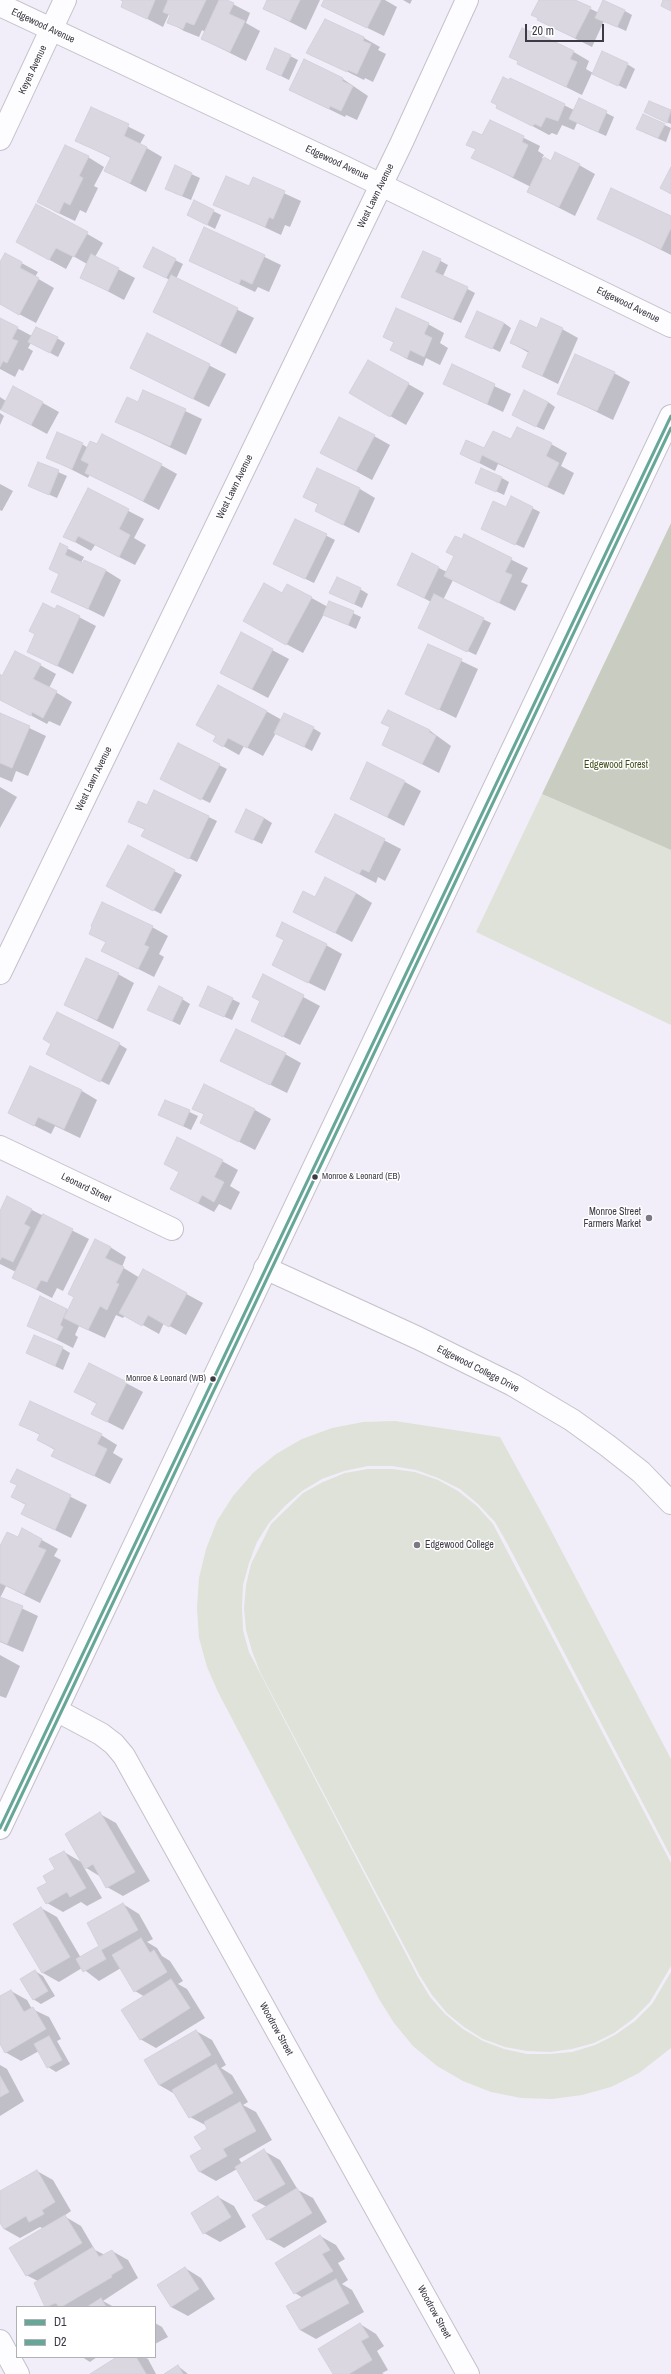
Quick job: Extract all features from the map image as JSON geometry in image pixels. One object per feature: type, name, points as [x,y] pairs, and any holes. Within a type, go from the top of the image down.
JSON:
[{"type":"street","name":"Keyes Avenue","points":[[0,139],[65,0]]},
{"type":"street","name":"West Lawn Avenue","points":[[0,973],[381,185],[467,0]]},
{"type":"street","name":"Edgewood Avenue","points":[[0,6],[381,185],[671,326]]},
{"type":"street","points":[[0,1828],[671,416]]},
{"type":"street","name":"Leonard Street","points":[[0,1147],[172,1229]]},
{"type":"street","name":"Edgewood College Drive","points":[[265,1268],[418,1338],[513,1385],[572,1420],[608,1446],[641,1472],[671,1503]]},
{"type":"street","name":"Woodrow Street","points":[[56,1710],[101,1734],[114,1744],[124,1756],[468,2374]]},
{"type":"street","points":[[0,2341],[18,2374]]},
{"type":"shaded area","points":[[542,794],[671,850],[671,1025],[476,932]]},
{"type":"shaded area","points":[[395,1421],[500,1437],[546,1521],[671,1759],[671,1857],[495,1522],[478,1504],[460,1489],[438,1478],[416,1470],[392,1466],[368,1466],[344,1471],[322,1479],[302,1491],[285,1506],[269,1523],[257,1542],[243,1585],[243,1630],[249,1652],[418,1977],[430,1997],[445,2014],[463,2029],[483,2041],[504,2049],[527,2054],[572,2052],[595,2045],[615,2035],[635,2021],[652,2004],[671,1972],[671,2048],[639,2073],[611,2087],[582,2095],[552,2099],[521,2098],[491,2092],[463,2081],[437,2066],[413,2046],[394,2023],[379,1999],[218,1692],[207,1667],[199,1638],[197,1608],[199,1578],[206,1549],[217,1521],[233,1496],[253,1473],[276,1454],[302,1439],[332,1428],[363,1422]]},
{"type":"shaded area","points":[[368,1469],[392,1469],[415,1472],[438,1480],[458,1491],[477,1506],[493,1524],[671,1863],[671,1966],[650,2002],[633,2019],[614,2033],[594,2043],[572,2049],[550,2052],[527,2051],[505,2047],[483,2039],[464,2027],[447,2013],[432,1995],[420,1976],[260,1672],[246,1630],[244,1608],[246,1585],[251,1564],[271,1524],[303,1493],[323,1482],[345,1473]]},
{"type":"green space","name":"Edgewood Forest","points":[[671,523],[671,850],[542,794]]},
{"type":"building","points":[[121,0],[155,0],[147,19],[121,7],[123,1]]},
{"type":"building","points":[[168,0],[206,0],[194,25],[186,22],[183,29],[167,23],[170,15],[163,12]]},
{"type":"building","points":[[219,0],[227,0],[234,3],[229,14],[245,21],[230,52],[201,39]]},
{"type":"building","points":[[267,0],[300,0],[290,21],[263,9]]},
{"type":"building","points":[[324,0],[381,0],[367,28],[321,6]]},
{"type":"building","points":[[539,0],[575,0],[591,7],[575,38],[537,20],[538,18],[531,15]]},
{"type":"building","points":[[603,0],[625,10],[617,27],[595,18]]},
{"type":"building","points":[[663,0],[671,0],[671,11],[661,6]]},
{"type":"building","points":[[325,19],[364,37],[363,41],[371,44],[357,74],[348,70],[347,72],[306,53]]},
{"type":"building","points":[[522,28],[531,32],[532,31],[574,51],[570,59],[577,62],[566,87],[517,64],[518,61],[509,57]]},
{"type":"building","points":[[275,48],[291,55],[281,76],[266,69]]},
{"type":"building","points":[[602,51],[628,63],[618,86],[592,74]]},
{"type":"building","points":[[304,59],[343,78],[342,81],[353,86],[341,111],[330,106],[329,109],[289,90]]},
{"type":"building","points":[[503,77],[509,80],[510,78],[565,104],[558,121],[546,117],[541,127],[535,124],[532,126],[496,108],[497,105],[491,102]]},
{"type":"building","points":[[579,98],[607,111],[598,132],[569,119]]},
{"type":"building","points":[[649,101],[671,110],[667,123],[644,112]]},
{"type":"building","points":[[91,107],[129,124],[124,136],[147,147],[130,183],[104,171],[111,157],[75,141]]},
{"type":"building","points":[[643,114],[665,124],[658,138],[636,129]]},
{"type":"building","points":[[490,120],[524,136],[522,142],[528,145],[513,177],[471,158],[476,149],[466,145],[473,131],[482,135]]},
{"type":"building","points":[[65,145],[89,156],[79,176],[83,178],[70,205],[64,202],[59,213],[37,202]]},
{"type":"building","points":[[555,152],[580,164],[559,207],[527,192],[544,157],[551,161]]},
{"type":"building","points":[[175,165],[192,173],[182,196],[165,189]]},
{"type":"building","points":[[671,167],[671,194],[660,188]]},
{"type":"building","points":[[226,176],[249,186],[253,177],[285,191],[273,219],[269,217],[265,227],[213,205]]},
{"type":"building","points":[[611,188],[671,216],[671,228],[661,249],[597,219]]},
{"type":"building","points":[[194,200],[214,210],[207,225],[187,215]]},
{"type":"building","points":[[36,204],[88,232],[74,257],[56,248],[49,260],[16,242]]},
{"type":"building","points":[[204,227],[265,255],[252,284],[241,279],[239,284],[189,261]]},
{"type":"building","points":[[153,247],[176,259],[166,278],[143,267]]},
{"type":"building","points":[[423,251],[441,259],[435,272],[468,287],[453,319],[401,297]]},
{"type":"building","points":[[5,253],[22,262],[20,268],[39,278],[19,315],[0,304],[0,262]]},
{"type":"building","points":[[91,254],[119,268],[108,291],[80,278]]},
{"type":"building","points":[[171,275],[238,308],[220,345],[153,312]]},
{"type":"building","points":[[396,308],[429,323],[424,334],[432,338],[424,357],[410,350],[407,358],[390,350],[394,342],[383,337]]},
{"type":"building","points":[[477,311],[504,323],[492,349],[465,337]]},
{"type":"building","points":[[0,318],[18,327],[12,339],[18,341],[7,363],[3,361],[0,367]]},
{"type":"building","points":[[541,318],[563,328],[542,376],[522,367],[529,351],[510,343],[520,320],[537,328]]},
{"type":"building","points":[[36,327],[58,337],[50,353],[28,342]]},
{"type":"building","points":[[147,333],[210,364],[193,399],[130,368]]},
{"type":"building","points":[[575,354],[615,372],[597,411],[557,394]]},
{"type":"building","points":[[368,360],[409,383],[390,417],[349,393]]},
{"type":"building","points":[[452,364],[495,384],[487,404],[443,384]]},
{"type":"building","points":[[13,386],[43,402],[31,425],[1,410]]},
{"type":"building","points":[[143,390],[186,409],[170,446],[115,422],[127,397],[138,402]]},
{"type":"building","points":[[524,390],[548,402],[536,427],[512,415]]},
{"type":"building","points":[[339,417],[375,435],[356,471],[320,453]]},
{"type":"building","points":[[517,427],[552,443],[546,456],[559,463],[547,487],[482,455],[479,463],[460,454],[466,440],[484,448],[493,431],[511,439]]},
{"type":"building","points":[[57,432],[83,443],[72,469],[46,458]]},
{"type":"building","points":[[102,434],[162,464],[143,501],[85,473],[89,464],[81,460],[90,441],[97,444]]},
{"type":"building","points":[[38,462],[59,470],[49,495],[28,486]]},
{"type":"building","points":[[317,468],[360,488],[343,525],[315,511],[318,504],[303,497]]},
{"type":"building","points":[[481,468],[502,477],[496,492],[475,483]]},
{"type":"building","points":[[88,488],[129,509],[119,529],[130,535],[119,557],[78,536],[75,542],[63,537]]},
{"type":"building","points":[[511,496],[533,507],[515,545],[481,529],[493,501],[506,507]]},
{"type":"building","points":[[295,519],[327,534],[305,579],[273,564]]},
{"type":"building","points":[[464,534],[512,558],[505,572],[512,575],[499,603],[444,576],[454,556],[446,552],[455,536],[462,539]]},
{"type":"building","points":[[60,543],[68,547],[65,555],[83,563],[84,560],[106,570],[88,609],[51,592],[59,574],[49,569]]},
{"type":"building","points":[[412,553],[439,567],[424,598],[397,585]]},
{"type":"building","points":[[337,577],[361,588],[354,604],[329,593]]},
{"type":"building","points":[[264,583],[282,593],[287,584],[312,597],[286,645],[243,621]]},
{"type":"building","points":[[434,594],[484,618],[467,652],[418,628]]},
{"type":"building","points":[[329,601],[354,611],[348,625],[323,615]]},
{"type":"building","points":[[43,603],[55,609],[57,605],[80,616],[57,666],[27,652],[35,634],[29,631]]},
{"type":"building","points":[[241,632],[273,649],[252,689],[220,673]]},
{"type":"building","points":[[428,644],[462,659],[439,710],[405,694]]},
{"type":"building","points":[[15,651],[41,664],[33,679],[57,691],[43,718],[32,712],[31,716],[0,700],[0,674],[2,676]]},
{"type":"building","points":[[218,685],[267,711],[247,748],[228,738],[223,747],[213,741],[216,736],[196,725]]},
{"type":"building","points":[[388,710],[430,730],[429,732],[436,736],[422,764],[382,745],[390,727],[381,723]]},
{"type":"building","points":[[0,713],[30,726],[12,768],[0,763]]},
{"type":"building","points":[[284,713],[314,727],[304,747],[274,733]]},
{"type":"building","points":[[178,743],[220,764],[201,800],[160,779]]},
{"type":"building","points":[[367,762],[405,781],[387,817],[350,799]]},
{"type":"building","points":[[154,790],[209,816],[189,859],[141,836],[145,829],[128,822],[138,801],[147,805]]},
{"type":"building","points":[[246,809],[264,818],[253,840],[235,832]]},
{"type":"building","points":[[335,814],[385,839],[369,872],[362,869],[359,874],[315,852]]},
{"type":"building","points":[[128,845],[175,870],[153,911],[106,886]]},
{"type":"building","points":[[325,877],[356,893],[335,933],[293,912],[303,891],[315,897]]},
{"type":"building","points":[[102,902],[153,926],[144,945],[149,947],[138,969],[101,951],[106,942],[89,934]]},
{"type":"building","points":[[282,922],[327,944],[308,983],[272,965],[284,940],[276,936]]},
{"type":"building","points":[[86,958],[119,973],[97,1020],[64,1005]]},
{"type":"building","points":[[263,974],[304,995],[283,1037],[251,1021],[260,1001],[252,997]]},
{"type":"building","points":[[159,986],[183,998],[172,1021],[147,1010]]},
{"type":"building","points":[[208,986],[233,998],[224,1017],[199,1006]]},
{"type":"building","points":[[57,1012],[120,1043],[100,1082],[46,1054],[51,1044],[43,1039]]},
{"type":"building","points":[[236,1029],[286,1053],[270,1085],[220,1061]]},
{"type":"building","points":[[30,1066],[82,1090],[64,1129],[38,1117],[34,1126],[8,1113]]},
{"type":"building","points":[[204,1084],[255,1109],[239,1142],[200,1123],[204,1114],[192,1109]]},
{"type":"building","points":[[165,1100],[190,1110],[183,1126],[158,1115]]},
{"type":"building","points":[[177,1137],[223,1160],[214,1177],[224,1182],[214,1202],[202,1195],[198,1203],[170,1189],[179,1172],[164,1164]]},
{"type":"building","points":[[7,1196],[32,1209],[24,1224],[30,1227],[13,1262],[2,1257],[0,1260],[0,1211]]},
{"type":"building","points":[[43,1214],[73,1229],[47,1282],[41,1280],[36,1289],[12,1278]]},
{"type":"building","points":[[95,1239],[111,1247],[105,1258],[124,1267],[116,1283],[119,1284],[107,1310],[100,1306],[88,1330],[64,1318],[74,1297],[68,1294]]},
{"type":"building","points":[[143,1269],[187,1293],[169,1327],[148,1315],[142,1326],[119,1313]]},
{"type":"building","points":[[40,1296],[67,1309],[60,1325],[63,1327],[57,1339],[27,1326]]},
{"type":"building","points":[[34,1335],[63,1347],[55,1366],[26,1353]]},
{"type":"building","points":[[89,1363],[127,1382],[107,1422],[91,1414],[97,1403],[74,1392]]},
{"type":"building","points":[[30,1401],[102,1434],[97,1444],[107,1449],[94,1476],[51,1456],[55,1449],[37,1440],[40,1434],[19,1425]]},
{"type":"building","points":[[17,1469],[71,1495],[55,1530],[21,1514],[26,1504],[11,1497],[17,1485],[10,1482]]},
{"type":"building","points":[[22,1528],[42,1539],[38,1547],[46,1550],[24,1594],[0,1583],[0,1546],[7,1532],[18,1537]]},
{"type":"building","points":[[0,1597],[23,1606],[7,1644],[0,1641]]},
{"type":"building","points":[[100,1812],[135,1872],[106,1888],[93,1864],[85,1869],[65,1834]]},
{"type":"building","points":[[64,1851],[86,1888],[70,1897],[67,1892],[46,1904],[37,1888],[47,1883],[43,1876],[55,1869],[49,1859]]},
{"type":"building","points":[[123,1903],[138,1930],[101,1950],[106,1959],[83,1972],[76,1959],[99,1946],[87,1923]]},
{"type":"building","points":[[41,1907],[70,1957],[42,1973],[13,1924]]},
{"type":"building","points":[[141,1938],[150,1953],[154,1950],[167,1972],[134,1992],[112,1955]]},
{"type":"building","points":[[35,1970],[48,1991],[33,2000],[20,1979]]},
{"type":"building","points":[[171,1979],[190,2008],[140,2040],[121,2010]]},
{"type":"building","points":[[11,1990],[24,2012],[33,2007],[46,2029],[5,2053],[0,2044],[0,1996]]},
{"type":"building","points":[[196,2030],[211,2055],[159,2085],[144,2060]]},
{"type":"building","points":[[49,2036],[62,2060],[47,2068],[34,2044]]},
{"type":"building","points":[[216,2064],[233,2093],[189,2118],[172,2090]]},
{"type":"building","points":[[0,2076],[9,2092],[0,2097]]},
{"type":"building","points":[[240,2102],[256,2131],[223,2149],[227,2156],[199,2172],[190,2156],[202,2149],[194,2137],[207,2129],[204,2122]]},
{"type":"building","points":[[264,2149],[285,2184],[255,2201],[235,2167]]},
{"type":"building","points":[[37,2170],[55,2202],[42,2210],[44,2214],[29,2222],[26,2216],[4,2229],[0,2223],[0,2191]]},
{"type":"building","points":[[297,2188],[312,2213],[267,2240],[252,2215]]},
{"type":"building","points":[[218,2196],[231,2217],[203,2234],[191,2213]]},
{"type":"building","points":[[65,2215],[82,2243],[26,2276],[9,2248]]},
{"type":"building","points":[[320,2235],[330,2250],[322,2254],[333,2271],[294,2294],[275,2263]]},
{"type":"building","points":[[93,2247],[99,2257],[112,2250],[123,2268],[111,2275],[112,2277],[63,2306],[58,2306],[56,2303],[45,2306],[34,2283]]},
{"type":"building","points":[[185,2267],[199,2289],[171,2307],[157,2285]]},
{"type":"building","points":[[336,2279],[349,2303],[300,2330],[286,2306]]},
{"type":"building","points":[[101,2298],[105,2306],[89,2306]]},
{"type":"building","points":[[360,2323],[369,2337],[361,2341],[372,2360],[349,2374],[333,2374],[318,2349]]},
{"type":"building","points":[[115,2358],[137,2358],[146,2374],[90,2374]]},
{"type":"building","points":[[178,2365],[183,2374],[164,2374]]},
{"type":"transit line","name":"D1","points":[[0,1828],[671,416]]},
{"type":"transit line","name":"D2","points":[[5,1830],[671,428]]},
{"type":"place","name":"Monroe & Leonard (EB)","points":[[315,1177]]},
{"type":"place","name":"Monroe Street Farmers Market","points":[[649,1218]]},
{"type":"place","name":"Monroe & Leonard (WB)","points":[[213,1379]]},
{"type":"place","name":"Edgewood College","points":[[417,1545]]}]
